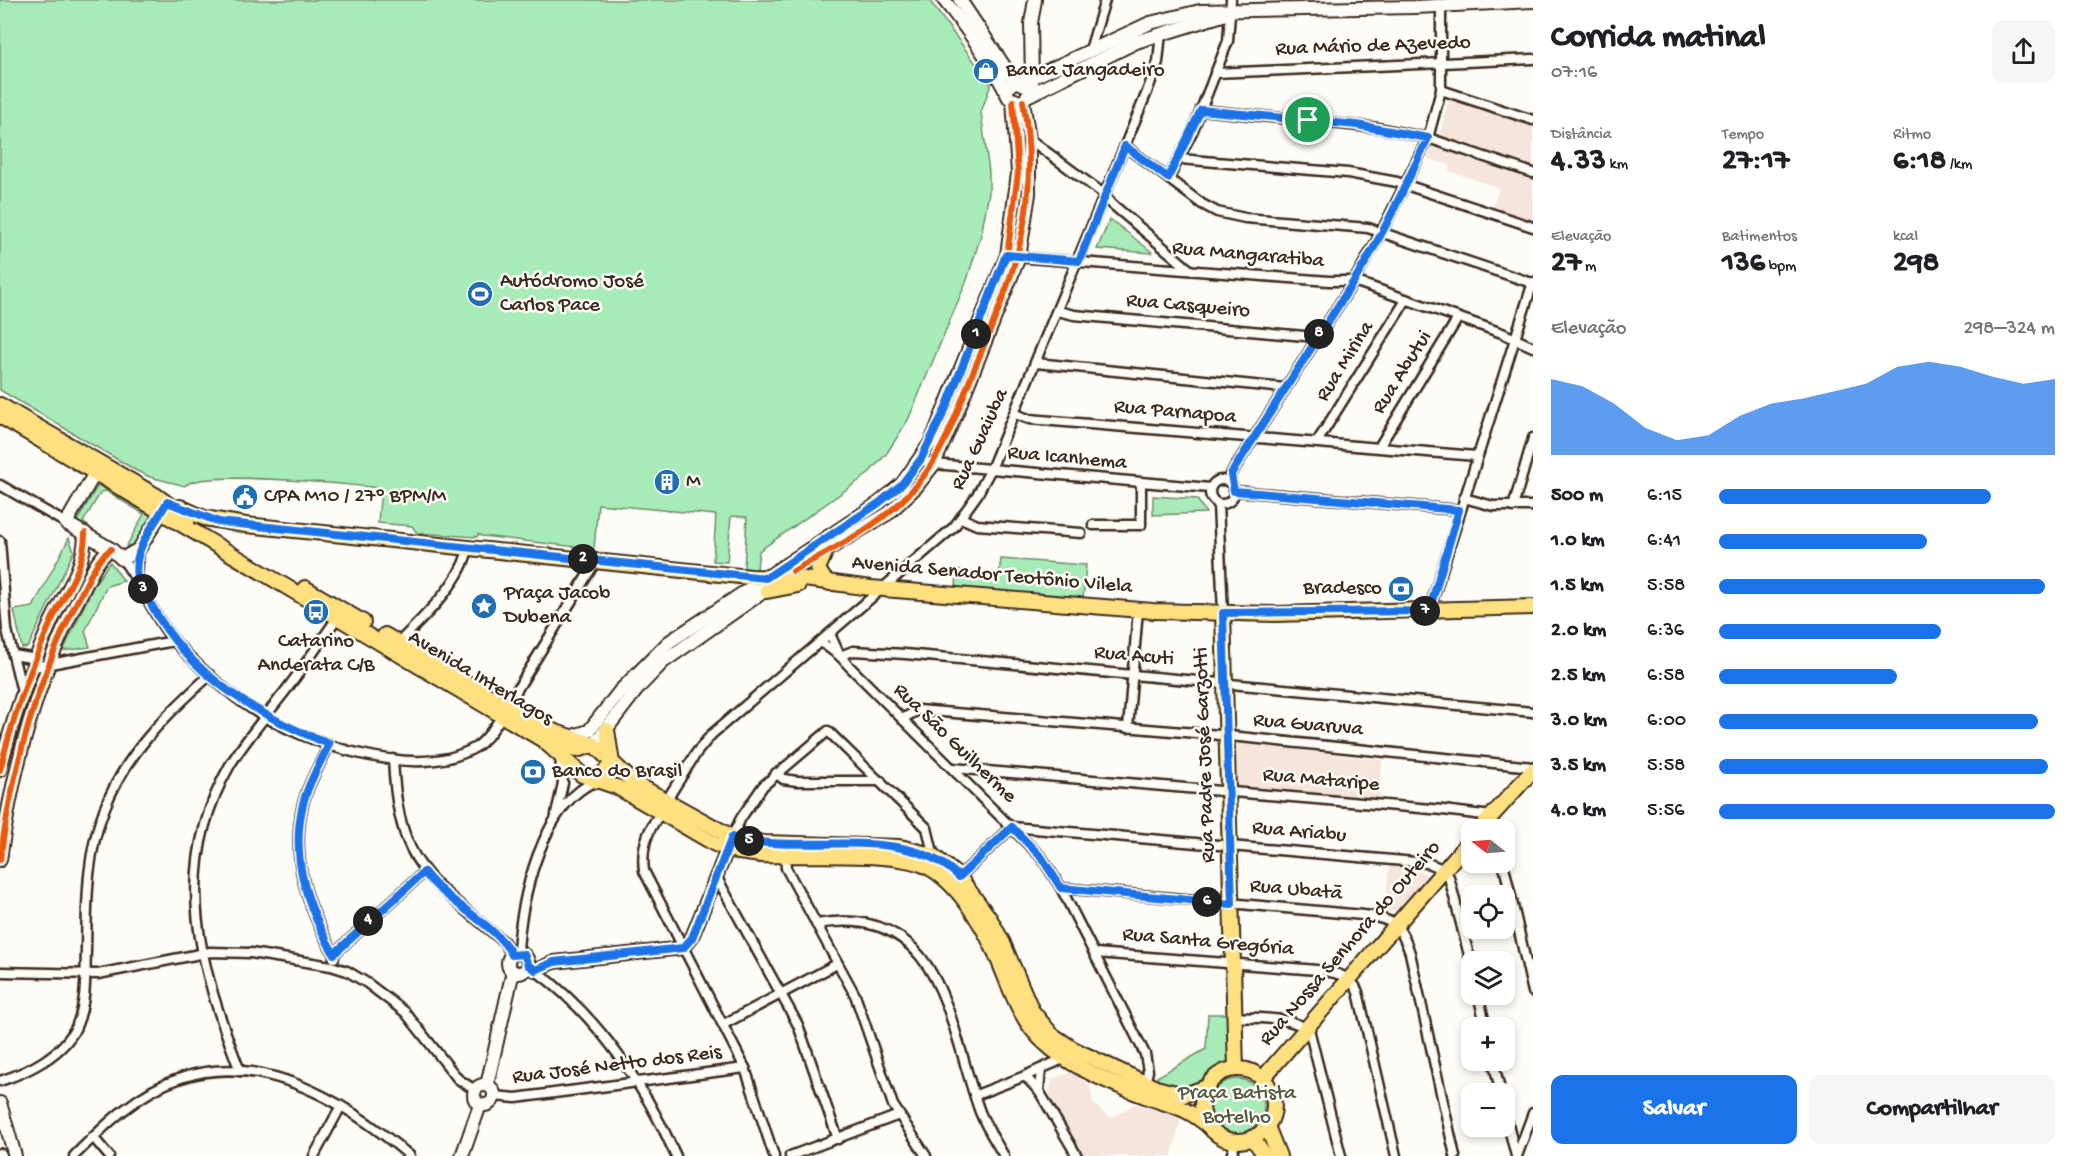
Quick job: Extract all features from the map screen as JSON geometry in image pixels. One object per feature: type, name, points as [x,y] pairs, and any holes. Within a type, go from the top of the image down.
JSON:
[{"type":"main road","name":"Avenida Interlagos","points":[[0,405],[114,471],[164,508],[337,618],[504,711],[594,746],[626,777],[664,807]]},
{"type":"main road","name":"Avenida Interlagos","points":[[0,416],[95,473],[177,513],[398,643],[504,711],[543,740],[560,758],[582,775],[664,807],[730,843],[785,856],[900,859],[926,866],[938,873],[951,886],[992,946],[1018,1006],[1030,1027],[1044,1042],[1145,1084],[1184,1095],[1207,1087]]},
{"type":"main road","points":[[95,473],[114,471]]},
{"type":"main road","name":"Avenida Senador Teotônio Vilela","points":[[164,508],[219,522],[596,561],[767,584],[783,578],[880,589],[1138,610],[1223,613],[1429,611],[1533,607]]},
{"type":"main road","points":[[824,555],[818,569],[824,579],[830,583]]},
{"type":"main road","points":[[767,584],[830,583]]},
{"type":"main road","name":"Rua Padre José Garzotti","points":[[1223,613],[1236,1069]]},
{"type":"main road","points":[[597,781],[612,763],[607,730]]},
{"type":"main road","points":[[543,740],[572,750],[594,746]]},
{"type":"main road","points":[[1496,819],[1533,769]]},
{"type":"main road","name":"Avenida Interlagos","points":[[730,843],[900,847],[934,857],[959,877],[1002,940],[1037,1017],[1069,1053],[1147,1097],[1180,1106],[1210,1127]]},
{"type":"main road","name":"Rua Nossa Senhora do Outeiro","points":[[1263,1078],[1461,850]]},
{"type":"main road","points":[[1236,1069],[1250,1071],[1263,1078],[1274,1101],[1273,1115],[1267,1126],[1253,1138],[1236,1141],[1217,1135],[1210,1127],[1202,1107],[1207,1087],[1225,1072],[1236,1069]]},
{"type":"main road","points":[[1267,1126],[1279,1156]]},
{"type":"main road","points":[[1253,1138],[1265,1156]]},
{"type":"street","points":[[944,0],[1018,82]]},
{"type":"street","points":[[783,578],[824,555],[889,513],[934,464],[957,412],[1013,256],[1029,194],[1029,139],[1024,98],[1018,82],[960,0]]},
{"type":"street","points":[[1090,50],[1105,0]]},
{"type":"street","points":[[1034,1],[1030,61],[1008,96],[1024,98],[1136,42],[1231,6]]},
{"type":"street","points":[[1018,82],[1127,32],[1173,17],[1231,6],[1441,6],[1464,2],[1533,1]]},
{"type":"street","points":[[1168,178],[1180,159],[1215,73],[1230,32],[1231,6]]},
{"type":"street","points":[[1441,6],[1443,63],[1441,90],[1428,138],[1382,231],[1354,280],[1254,438],[1231,482],[1232,499],[1222,507],[1210,496],[1210,488],[1217,481],[1231,482],[1459,510]]},
{"type":"street","name":"Rua Guaiuba","points":[[774,1156],[745,1068],[644,871],[644,846],[648,833],[694,757],[712,734],[821,642],[961,518],[991,470],[1079,261],[1158,62],[1161,33]]},
{"type":"street","name":"Rua Mário de Azevedo","points":[[1215,73],[1533,59]]},
{"type":"street","points":[[1441,90],[1533,120]]},
{"type":"street","points":[[570,737],[589,731],[625,695],[669,642],[767,584],[879,503],[902,484],[921,459],[1013,256],[1024,98]]},
{"type":"street","points":[[1201,110],[1357,125],[1428,138],[1533,173]]},
{"type":"street","points":[[1029,139],[1105,195],[1191,270]]},
{"type":"street","points":[[1125,146],[1202,204],[1230,216],[1382,231],[1533,282],[1529,308],[1514,338],[1429,611]]},
{"type":"street","points":[[1180,159],[1348,173],[1406,184],[1533,227]]},
{"type":"street","name":"Rua Mangaratiba","points":[[1013,256],[1329,281],[1354,280],[1533,347]]},
{"type":"street","name":"Rua Mirina","points":[[1317,442],[1406,300]]},
{"type":"street","name":"Rua Casqueiro","points":[[1058,311],[1074,315],[1317,337]]},
{"type":"street","name":"Rua Abutui","points":[[1379,447],[1458,318]]},
{"type":"street","points":[[1036,363],[1284,388]]},
{"type":"street","name":"Rua Parnapoa","points":[[1015,414],[1029,419],[1476,456]]},
{"type":"street","points":[[1513,507],[1533,438]]},
{"type":"street","name":"Rua Icanhema","points":[[921,459],[934,464],[991,470],[1210,488]]},
{"type":"street","points":[[66,523],[95,473]]},
{"type":"street","points":[[1093,525],[1141,525],[1142,484]]},
{"type":"street","points":[[2,489],[111,549],[137,578],[174,641],[210,675],[265,717],[329,744],[393,759],[454,757],[484,740],[596,561]]},
{"type":"street","points":[[1464,498],[1493,506],[1533,506]]},
{"type":"street","name":"Rua Padre José Garzotti","points":[[1222,507],[1223,613]]},
{"type":"street","points":[[137,578],[140,549],[164,508]]},
{"type":"street","points":[[961,518],[977,525],[1081,533]]},
{"type":"street","points":[[0,770],[35,663],[52,621],[79,570],[83,557],[85,533]]},
{"type":"street","points":[[0,541],[7,630],[23,694]]},
{"type":"street","points":[[398,643],[459,573],[466,562],[468,548]]},
{"type":"street","points":[[0,860],[14,776],[49,665],[92,572],[100,558],[111,549]]},
{"type":"street","points":[[122,559],[140,549]]},
{"type":"street","points":[[1128,728],[1138,610]]},
{"type":"street","points":[[240,1071],[215,1005],[195,918],[196,863],[200,842],[214,798],[231,765],[337,618]]},
{"type":"street","name":"Rua São Guilherme","points":[[830,634],[840,656]]},
{"type":"street","points":[[13,655],[35,663],[49,665],[122,649],[174,641]]},
{"type":"street","name":"Rua São Guilherme","points":[[821,642],[840,656],[1042,858],[1061,888],[1145,1054],[1148,1071],[1145,1084]]},
{"type":"street","name":"Rua Acuti","points":[[840,656],[853,651],[869,651],[1533,712]]},
{"type":"street","points":[[0,1081],[34,1066],[66,1042],[81,1012],[85,974],[88,875],[94,840],[109,797],[144,739],[210,675]]},
{"type":"street","points":[[594,746],[607,730],[625,695]]},
{"type":"street","name":"Rua Guaruva","points":[[902,719],[918,710],[1227,736],[1525,765],[1533,769]]},
{"type":"street","points":[[513,971],[524,972],[532,967],[563,960],[683,948],[692,938],[730,843],[753,798],[777,773],[828,731],[927,828],[934,857]]},
{"type":"street","points":[[329,744],[303,803],[298,851],[302,883],[312,912],[334,954]]},
{"type":"street","points":[[462,1156],[480,1105],[474,1099],[485,1090],[513,971],[508,963],[515,954],[528,891],[555,818],[562,783],[560,758]]},
{"type":"street","points":[[393,759],[399,816],[408,844],[424,872],[444,894],[504,942],[515,954],[526,956],[532,967],[593,1025],[640,1083],[676,1156]]},
{"type":"street","name":"Rua Mataripe","points":[[953,768],[1228,790],[1461,819]]},
{"type":"street","points":[[777,773],[783,779],[797,781],[881,781]]},
{"type":"street","points":[[555,818],[574,793],[597,781]]},
{"type":"street","points":[[959,877],[1012,827]]},
{"type":"street","name":"Rua Ariabu","points":[[1012,827],[1230,844],[1427,863],[1443,869]]},
{"type":"street","points":[[785,856],[786,868],[859,1004],[899,1115],[926,1156]]},
{"type":"street","points":[[1443,869],[1452,886],[1468,951]]},
{"type":"street","points":[[331,966],[334,954],[424,872]]},
{"type":"street","points":[[1506,873],[1533,992]]},
{"type":"street","points":[[717,878],[798,1025],[838,1139]]},
{"type":"street","name":"Rua Ubatã","points":[[1061,888],[1363,915],[1379,917],[1395,924]]},
{"type":"street","points":[[816,924],[869,924],[894,933],[920,952],[938,981],[947,1003],[981,1115],[1004,1156]]},
{"type":"street","points":[[1395,924],[1403,933],[1410,953],[1455,1156]]},
{"type":"street","points":[[0,972],[85,974],[201,952],[251,953],[331,966],[367,983],[405,1012],[458,1079],[485,1090]]},
{"type":"street","name":"Rua Santa Gregória","points":[[1095,953],[1328,971],[1349,979]]},
{"type":"street","points":[[724,1024],[837,964]]},
{"type":"street","points":[[1349,979],[1358,992],[1396,1156]]},
{"type":"street","points":[[1236,1017],[1295,1023],[1306,1027],[1314,1040],[1341,1156]]},
{"type":"street","points":[[976,1095],[1041,1069],[1069,1053]]},
{"type":"street","name":"Rua José Netto dos Reis","points":[[485,1090],[507,1099],[745,1068]]},
{"type":"street","points":[[1039,1091],[1041,1069]]},
{"type":"street","points":[[74,1156],[119,1113],[147,1094],[180,1078],[212,1071],[240,1071],[283,1079],[341,1106],[370,1124],[410,1156]]},
{"type":"street","points":[[1025,1076],[1039,1091],[1077,1156]]},
{"type":"street","points":[[0,1103],[15,1156]]},
{"type":"street","points":[[314,1156],[341,1106]]},
{"type":"street","points":[[1516,1156],[1529,1134],[1533,1113]]},
{"type":"street","points":[[790,1156],[899,1115]]},
{"type":"street","points":[[93,1137],[109,1156]]},
{"type":"street","points":[[1511,1137],[1516,1156]]},
{"type":"street","points":[[1231,1156],[1236,1141]]},
{"type":"shaded area","points":[[1453,98],[1533,125],[1533,168],[1439,137],[1448,102]]},
{"type":"shaded area","points":[[1432,147],[1533,180],[1533,221],[1493,207],[1499,188],[1449,171],[1450,165],[1427,158]]},
{"type":"shaded area","points":[[1235,742],[1382,760],[1380,802],[1235,786]]},
{"type":"shaded area","points":[[1389,866],[1419,870],[1428,877],[1396,912],[1385,912]]},
{"type":"shaded area","points":[[1071,1072],[1090,1086],[1093,1104],[1111,1118],[1135,1104],[1181,1117],[1172,1156],[1083,1156],[1049,1096],[1052,1079]]},
{"type":"green space","name":"Autódromo José Carlos Pace","points":[[0,0],[929,0],[991,84],[981,112],[989,172],[989,193],[981,235],[967,280],[908,420],[887,453],[867,475],[759,551],[757,569],[744,568],[747,517],[731,516],[727,562],[713,561],[716,515],[598,504],[594,549],[478,534],[477,537],[417,533],[412,526],[378,523],[381,488],[246,478],[196,481],[185,486],[150,477],[137,471],[0,390]]},
{"type":"green space","points":[[1110,219],[1152,252],[1152,253],[1097,249]]},
{"type":"green space","points":[[98,485],[152,516],[142,535],[131,546],[126,547],[144,514],[106,491],[101,492],[83,522],[88,526],[82,526],[77,521]]},
{"type":"green space","points":[[1153,496],[1197,499],[1206,513],[1153,515]]},
{"type":"green space","points":[[69,538],[74,551],[28,647],[22,648],[14,610],[33,607]]},
{"type":"green space","points":[[1001,559],[1086,565],[1083,599],[956,588],[957,570],[999,573]]},
{"type":"green space","points":[[110,562],[124,581],[107,586],[85,631],[90,647],[63,651],[94,585]]},
{"type":"green space","points":[[1208,1014],[1231,1014],[1229,1061],[1195,1088],[1160,1083],[1157,1077],[1206,1049]]},
{"type":"green space","name":"Praça Batista Botelho","points":[[1232,1079],[1242,1079],[1252,1083],[1260,1091],[1264,1106],[1260,1121],[1252,1129],[1242,1133],[1232,1133],[1222,1129],[1214,1121],[1210,1111],[1210,1101],[1214,1091],[1222,1083]]},
{"type":"cycle path","points":[[167,502],[219,522],[766,578],[895,491],[926,451],[975,336],[1008,248],[1018,173],[1013,101]]},
{"type":"cycle path","points":[[793,571],[859,534],[889,512],[916,486],[941,447],[999,308],[1020,244],[1029,177],[1028,141],[1023,101]]},
{"type":"cycle path","points":[[0,770],[16,714],[36,658],[78,569],[85,533]]},
{"type":"cycle path","points":[[0,860],[20,755],[40,688],[67,622],[92,573],[98,562],[111,549]]},
{"type":"place","name":"Banca Jangadeiro","points":[[986,71]]},
{"type":"place","name":"Autódromo José Carlos Pace","points":[[480,294]]},
{"type":"place","name":"M","points":[[667,482]]},
{"type":"place","name":"CPA M10 / 27º BPM/M","points":[[245,497]]},
{"type":"place","name":"Bradesco","points":[[1401,589]]},
{"type":"place","name":"Praça Jacob Dubena","points":[[484,606]]},
{"type":"place","name":"Catarino Anderata C/B","points":[[316,612]]},
{"type":"place","name":"Banco do Brasil","points":[[533,772]]},
{"type":"route","points":[[1201,110],[1308,120],[1379,128],[1428,138],[1363,265],[1231,474],[1231,484],[1234,491],[1459,510],[1429,611],[1223,613],[1232,904],[1061,888],[1042,858],[1012,827],[959,877],[950,867],[932,855],[900,847],[764,843],[732,837],[726,858],[692,938],[683,948],[655,949],[554,962],[535,970],[528,965],[528,959],[524,954],[512,955],[504,942],[444,894],[424,872],[334,954],[312,912],[302,883],[298,851],[303,803],[329,744],[297,732],[255,711],[210,675],[174,641],[137,578],[140,549],[167,502],[219,522],[766,578],[879,503],[902,484],[931,442],[1006,255],[1079,261],[1125,146],[1168,178],[1177,165],[1201,110]]}]
